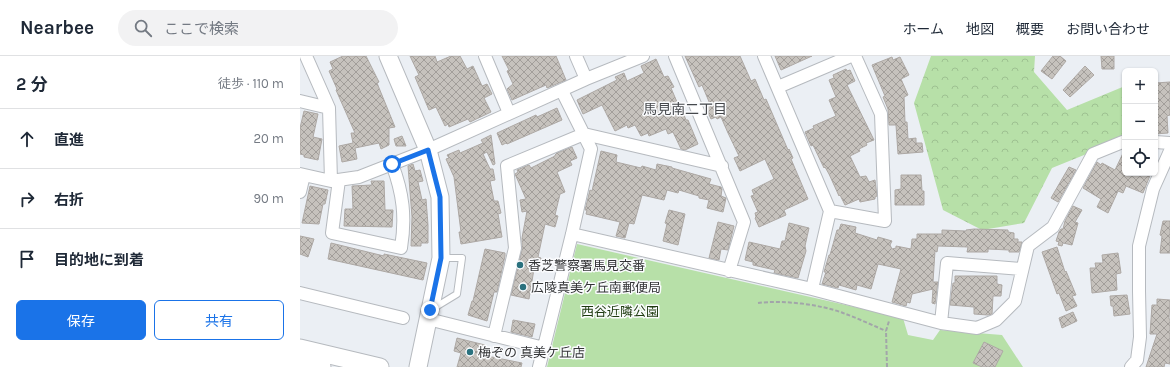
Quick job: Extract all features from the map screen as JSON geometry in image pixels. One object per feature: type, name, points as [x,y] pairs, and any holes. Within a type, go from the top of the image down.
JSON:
[{"type":"street","points":[[306,56],[329,108],[335,180],[332,233],[401,248],[404,228],[403,206],[399,182],[392,164]]},
{"type":"street","points":[[388,56],[428,150],[440,197],[441,258],[418,367]]},
{"type":"street","points":[[484,56],[509,113]]},
{"type":"street","points":[[576,56],[586,80]]},
{"type":"street","points":[[300,192],[302,175],[335,180],[359,177],[428,150],[509,113],[643,56]]},
{"type":"street","points":[[675,56],[744,222],[729,271]]},
{"type":"street","points":[[764,56],[830,211],[812,289]]},
{"type":"street","points":[[778,87],[851,56]]},
{"type":"street","points":[[830,211],[886,220],[881,114],[855,56]]},
{"type":"street","points":[[539,367],[572,234],[591,149],[562,91]]},
{"type":"street","points":[[300,101],[329,108]]},
{"type":"street","points":[[494,336],[516,248],[507,166],[584,134],[722,166]]},
{"type":"street","points":[[572,234],[812,289],[941,323],[977,328],[996,320],[1015,301],[1028,246],[1053,227],[1093,154],[1122,142]]},
{"type":"street","points":[[1158,142],[1170,143]]},
{"type":"street","points":[[1131,367],[1137,360],[1140,337],[1139,246],[1153,190],[1170,151]]},
{"type":"street","points":[[941,323],[947,263],[1022,269]]},
{"type":"street","points":[[300,293],[403,318]]},
{"type":"street","points":[[429,314],[494,336],[544,348]]},
{"type":"street","points":[[300,348],[380,367]]},
{"type":"street","points":[[300,362],[322,367]]},
{"type":"lane","points":[[429,314],[457,294],[462,258],[441,258]]},
{"type":"path","points":[[758,303],[769,302],[809,305],[842,312],[886,331]]},
{"type":"path","points":[[887,367],[886,331],[890,315]]},
{"type":"green space","points":[[931,56],[1035,56],[1034,72],[1067,110],[1122,87],[1122,143],[1089,153],[1052,168],[1024,223],[982,230],[943,210],[914,103]]},
{"type":"green space","name":"西谷近隣公園","points":[[577,244],[903,318],[908,335],[933,340],[940,330],[1002,335],[1023,367],[547,367]]},
{"type":"building","points":[[343,56],[366,56],[379,82],[377,83],[395,127],[389,128],[389,145],[381,149],[379,143],[355,148],[357,159],[342,162],[339,146],[353,143],[351,133],[355,133],[329,71],[333,69],[330,62]]},
{"type":"building","points":[[410,56],[435,56],[437,62],[451,56],[460,56],[467,69],[473,66],[482,86],[487,84],[492,94],[484,98],[491,112],[470,122],[468,119],[449,127],[448,124],[445,126],[436,107],[429,110],[415,77],[419,75]]},
{"type":"building","points":[[502,56],[556,56],[566,80],[547,88],[546,85],[512,100],[507,89],[513,84],[507,71],[509,70]]},
{"type":"building","points":[[685,56],[740,56],[751,81],[755,79],[764,100],[766,99],[788,150],[789,149],[793,158],[791,159],[808,199],[784,210],[786,215],[759,227],[755,218],[755,213],[758,212],[751,196],[754,195],[752,190],[774,179],[765,159],[740,171],[734,158],[739,156],[721,117],[711,119],[705,106],[710,104],[702,85],[699,87]]},
{"type":"building","points":[[775,56],[812,56],[781,70]]},
{"type":"building","points":[[1053,56],[1060,56],[1066,61],[1052,79],[1041,71]]},
{"type":"building","points":[[1101,56],[1114,56],[1114,69],[1102,69]]},
{"type":"building","points":[[892,57],[893,60],[900,57],[909,75],[901,79],[908,95],[904,97],[905,122],[907,122],[908,139],[916,138],[916,143],[922,143],[923,152],[898,154],[896,125],[889,125],[888,109],[883,97],[885,96],[872,65]]},
{"type":"building","points":[[656,59],[664,77],[668,76],[674,87],[671,88],[683,116],[684,115],[686,120],[688,120],[698,144],[685,150],[681,149],[673,132],[668,134],[666,129],[649,136],[648,133],[641,136],[635,125],[628,128],[627,125],[615,131],[602,105],[583,114],[577,100],[617,80],[615,77],[624,73],[627,81],[644,73],[641,66]]},
{"type":"building","points":[[1085,66],[1094,75],[1070,97],[1063,90]]},
{"type":"building","points":[[846,69],[847,71],[850,70],[855,81],[847,85],[874,140],[866,143],[867,145],[859,149],[860,151],[850,156],[860,177],[866,176],[869,182],[875,180],[877,196],[875,199],[860,202],[859,199],[845,205],[813,145],[811,146],[805,132],[814,128],[813,126],[836,116],[829,100],[836,97],[829,80],[834,78],[833,75]]},
{"type":"building","points":[[1170,82],[1170,115],[1167,116],[1168,133],[1158,134],[1158,83]]},
{"type":"building","points":[[557,108],[562,120],[502,145],[497,133],[536,115],[537,117]]},
{"type":"building","points":[[304,111],[318,114],[313,137],[322,139],[318,160],[304,157],[304,155],[300,154],[300,128]]},
{"type":"building","points":[[491,135],[495,164],[493,165],[487,152],[483,154],[490,169],[493,169],[495,180],[490,181],[494,201],[498,201],[501,213],[498,214],[502,237],[461,244],[459,232],[461,232],[454,177],[446,159],[449,158],[447,155],[459,150],[460,153],[483,143],[481,140]]},
{"type":"building","points":[[402,136],[406,146],[396,146],[394,139]]},
{"type":"building","points":[[572,147],[577,158],[570,161],[572,165],[557,172],[565,192],[560,194],[555,215],[558,216],[555,227],[545,224],[538,257],[541,258],[539,270],[534,269],[529,299],[511,295],[522,250],[522,238],[527,211],[522,212],[520,200],[526,199],[515,174],[518,172],[517,170],[529,165],[531,168],[555,156],[557,153]]},
{"type":"building","points":[[601,151],[617,155],[616,162],[656,170],[657,164],[711,179],[709,184],[721,187],[721,196],[726,198],[723,212],[707,208],[709,200],[699,198],[699,196],[679,190],[678,193],[667,190],[664,200],[642,195],[634,224],[629,223],[625,238],[616,236],[620,222],[586,214],[587,210],[585,210],[590,190],[592,191]]},
{"type":"building","points":[[1122,155],[1122,176],[1150,176],[1143,193],[1126,186],[1123,193],[1118,191],[1108,213],[1097,207],[1101,199],[1083,188],[1097,162],[1115,170]]},
{"type":"building","points":[[413,164],[415,171],[420,170],[423,181],[418,182],[422,200],[426,199],[428,243],[421,243],[421,246],[411,246],[412,217],[408,166]]},
{"type":"building","points":[[1069,167],[1076,170],[1058,202],[1051,198]]},
{"type":"building","points":[[901,175],[921,175],[922,191],[924,191],[924,205],[895,205],[895,190],[901,189]]},
{"type":"building","points":[[371,181],[384,181],[385,210],[393,210],[392,227],[344,226],[345,209],[353,209],[352,186],[372,185]]},
{"type":"building","points":[[310,186],[328,190],[325,204],[323,204],[319,224],[302,223]]},
{"type":"building","points":[[1073,206],[1082,210],[1075,222],[1078,223],[1072,245],[1063,243],[1062,246],[1058,245],[1059,242],[1056,241],[1059,232],[1063,229],[1065,221]]},
{"type":"building","points":[[669,210],[685,214],[678,245],[663,241],[667,224],[665,223]]},
{"type":"building","points":[[1163,221],[1170,221],[1170,253],[1160,253],[1162,236],[1160,235]]},
{"type":"building","points":[[718,222],[734,226],[728,250],[721,249],[719,260],[709,258]]},
{"type":"building","points":[[789,223],[809,228],[805,246],[806,251],[798,278],[774,273],[775,270],[753,265],[753,262],[745,260],[749,242],[780,249],[782,241],[785,241]]},
{"type":"building","points":[[841,224],[856,227],[855,233],[877,240],[878,237],[892,241],[890,245],[892,249],[896,248],[896,246],[911,249],[912,239],[917,239],[917,234],[942,234],[942,230],[1008,230],[1008,232],[1014,233],[1014,239],[1018,239],[1018,242],[1022,242],[1019,252],[988,249],[988,252],[967,252],[968,247],[938,246],[937,252],[935,251],[933,282],[938,282],[935,304],[932,303],[933,289],[912,294],[910,303],[907,302],[906,306],[892,302],[901,269],[878,264],[871,289],[857,285],[856,290],[839,285],[838,288],[822,284],[829,255],[837,230],[839,230]]},
{"type":"building","points":[[300,236],[314,239],[308,257],[300,254]]},
{"type":"building","points":[[331,243],[384,256],[384,254],[427,263],[423,280],[328,259]]},
{"type":"building","points":[[1057,247],[1065,272],[1066,271],[1076,295],[1072,296],[1077,306],[1066,311],[1059,293],[1057,294],[1042,252]]},
{"type":"building","points":[[485,249],[505,253],[497,292],[494,292],[487,321],[468,315],[473,301]]},
{"type":"building","points":[[1118,253],[1121,273],[1116,274],[1117,290],[1092,293],[1090,268],[1096,268],[1095,263],[1103,263],[1102,255]]},
{"type":"building","points":[[955,276],[997,276],[997,284],[1002,285],[1001,296],[993,296],[992,314],[974,314],[974,307],[950,305]]},
{"type":"building","points":[[1127,295],[1130,314],[1114,316],[1110,296]]},
{"type":"building","points":[[1157,299],[1170,300],[1170,364],[1165,363],[1164,367],[1146,367],[1157,334],[1150,334],[1152,305],[1157,305]]},
{"type":"building","points":[[1073,312],[1077,321],[1062,328],[1059,318]]},
{"type":"building","points":[[513,320],[535,324],[532,337],[511,332]]},
{"type":"building","name":"梅ぞの 真美ケ丘店","points":[[457,338],[485,345],[482,355],[522,363],[521,367],[457,367],[461,353],[454,351]]},
{"type":"building","points":[[984,342],[1003,351],[995,367],[982,367],[973,363]]},
{"type":"place","name":"香芝警察署馬見交番","points":[[520,265]]},
{"type":"place","name":"広陵真美ケ丘南郵便局","points":[[523,287]]},
{"type":"place","name":"梅ぞの 真美ケ丘店","points":[[470,352]]},
{"type":"district","name":"馬見南二丁目","points":[[685,109]]},
{"type":"route","points":[[392,164],[428,150],[440,197],[441,258],[430,310]]}]
